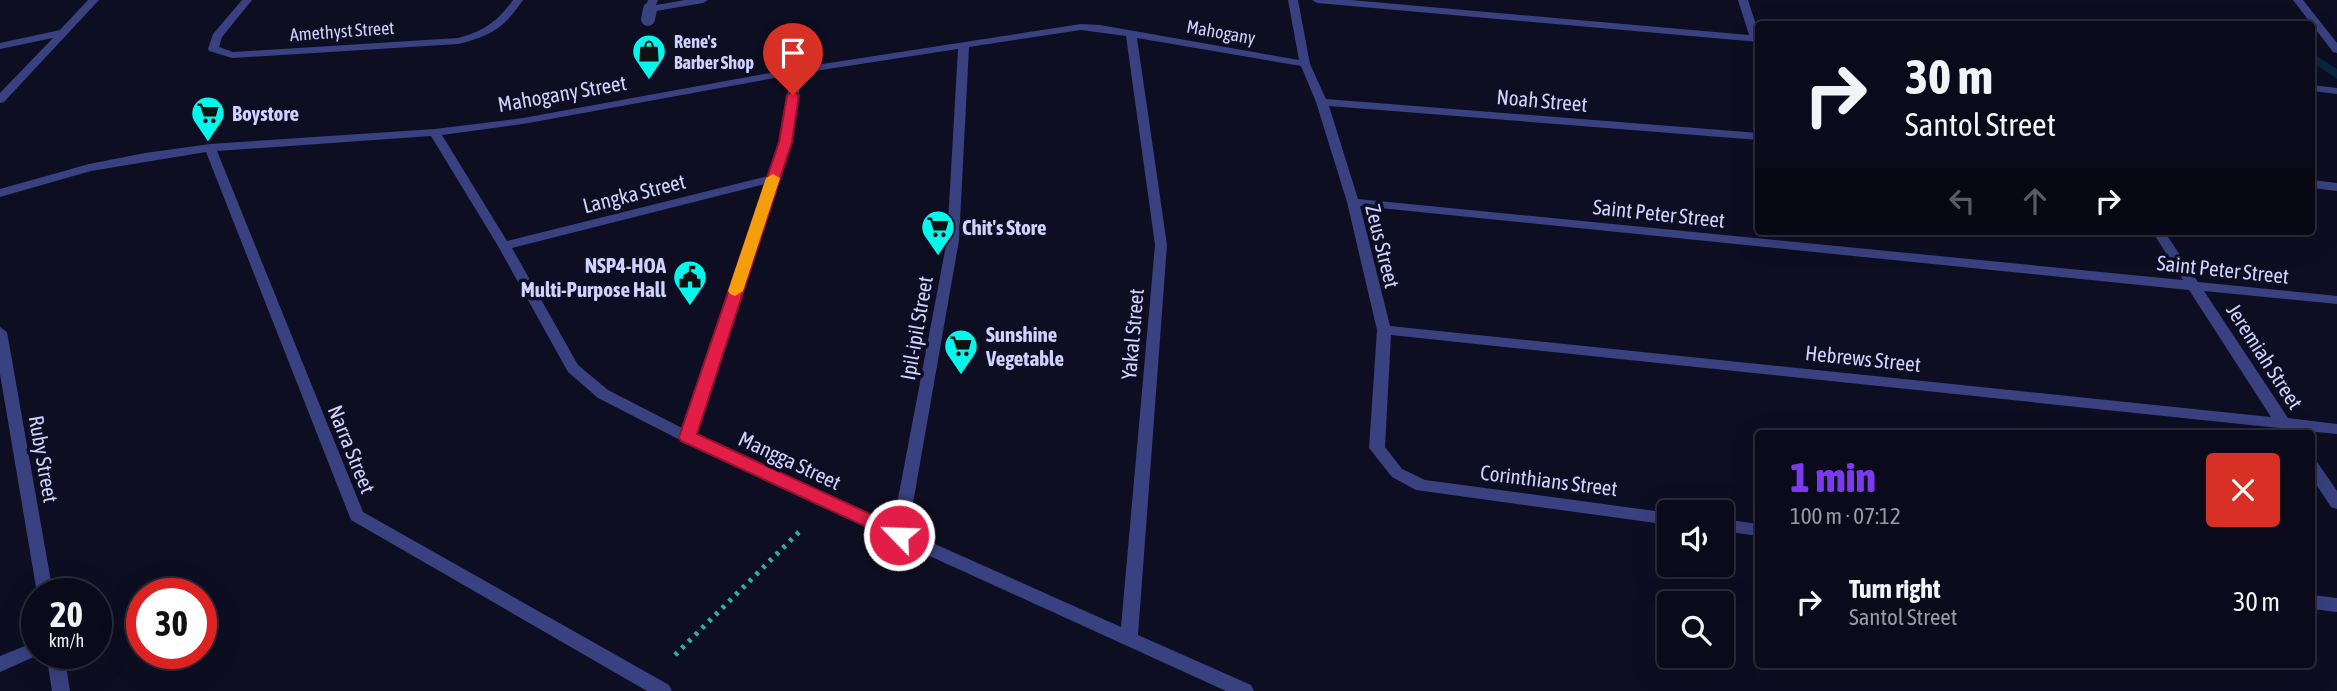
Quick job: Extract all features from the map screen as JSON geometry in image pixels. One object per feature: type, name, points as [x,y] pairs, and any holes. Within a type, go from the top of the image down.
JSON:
[{"type":"street","points":[[0,100],[60,33],[94,0]]},
{"type":"street","name":"Amethyst Street","points":[[247,0],[217,36],[212,49],[232,55],[458,41],[481,36],[503,23],[518,0]]},
{"type":"street","points":[[650,9],[703,0]]},
{"type":"street","name":"Zeus Street","points":[[1293,0],[1305,64],[1322,102],[1353,202],[1384,330],[1377,448],[1397,473],[1422,486]]},
{"type":"street","points":[[1317,0],[1755,39]]},
{"type":"street","points":[[1744,0],[1755,33]]},
{"type":"street","points":[[2298,0],[2314,21]]},
{"type":"street","points":[[2315,22],[2337,50]]},
{"type":"street","name":"Mahogany Street","points":[[0,193],[89,168],[210,148],[435,132],[523,121],[797,71],[1081,27],[1131,34]]},
{"type":"street","points":[[0,46],[60,33]]},
{"type":"street","name":"Mahogany","points":[[1131,34],[1305,64]]},
{"type":"street","name":"Yakal Street","points":[[1129,639],[1161,245],[1131,34]]},
{"type":"street","name":"Ipil-ipil Street","points":[[899,535],[953,240],[964,44]]},
{"type":"street","points":[[687,437],[785,142],[797,71]]},
{"type":"street","points":[[2315,88],[2336,90]]},
{"type":"street","name":"Noah Street","points":[[1322,102],[1755,137]]},
{"type":"street","name":"Mangga Street","points":[[435,132],[505,246],[573,368],[603,394],[828,503],[1245,691]]},
{"type":"street","name":"Narra Street","points":[[210,148],[356,516],[663,691]]},
{"type":"street","name":"Langka Street","points":[[505,246],[772,179]]},
{"type":"street","points":[[2315,184],[2337,187]]},
{"type":"street","name":"Saint Peter Street","points":[[1353,202],[2337,300]]},
{"type":"street","name":"Jeremiah Street","points":[[2161,235],[2287,429]]},
{"type":"street","name":"Hebrews Street","points":[[1384,330],[2287,429],[2337,429]]},
{"type":"street","name":"Ruby Street","points":[[0,332],[7,418],[42,578]]},
{"type":"street","points":[[2315,470],[2337,503]]},
{"type":"street","name":"Corinthians Street","points":[[1422,486],[1657,517]]},
{"type":"street","points":[[1734,527],[1755,530]]},
{"type":"street","points":[[2315,602],[2337,606]]},
{"type":"street","points":[[0,664],[21,655]]},
{"type":"street","points":[[58,669],[61,691]]},
{"type":"path","points":[[647,682],[828,503]]},
{"type":"waterway","points":[[2315,59],[2337,75]]},
{"type":"slow traffic","points":[[735,291],[773,178]]},
{"type":"place","name":"Rene's Barber Shop","points":[[649,81]]},
{"type":"place","name":"Boystore","points":[[208,143]]},
{"type":"place","name":"Chit's Store","points":[[938,257]]},
{"type":"place","name":"NSP4-HOA Multi-Purpose Hall","points":[[690,307]]},
{"type":"place","name":"Sunshine Vegetable","points":[[961,376]]},
{"type":"route","points":[[793,95],[785,142],[687,437],[899,535]]}]
